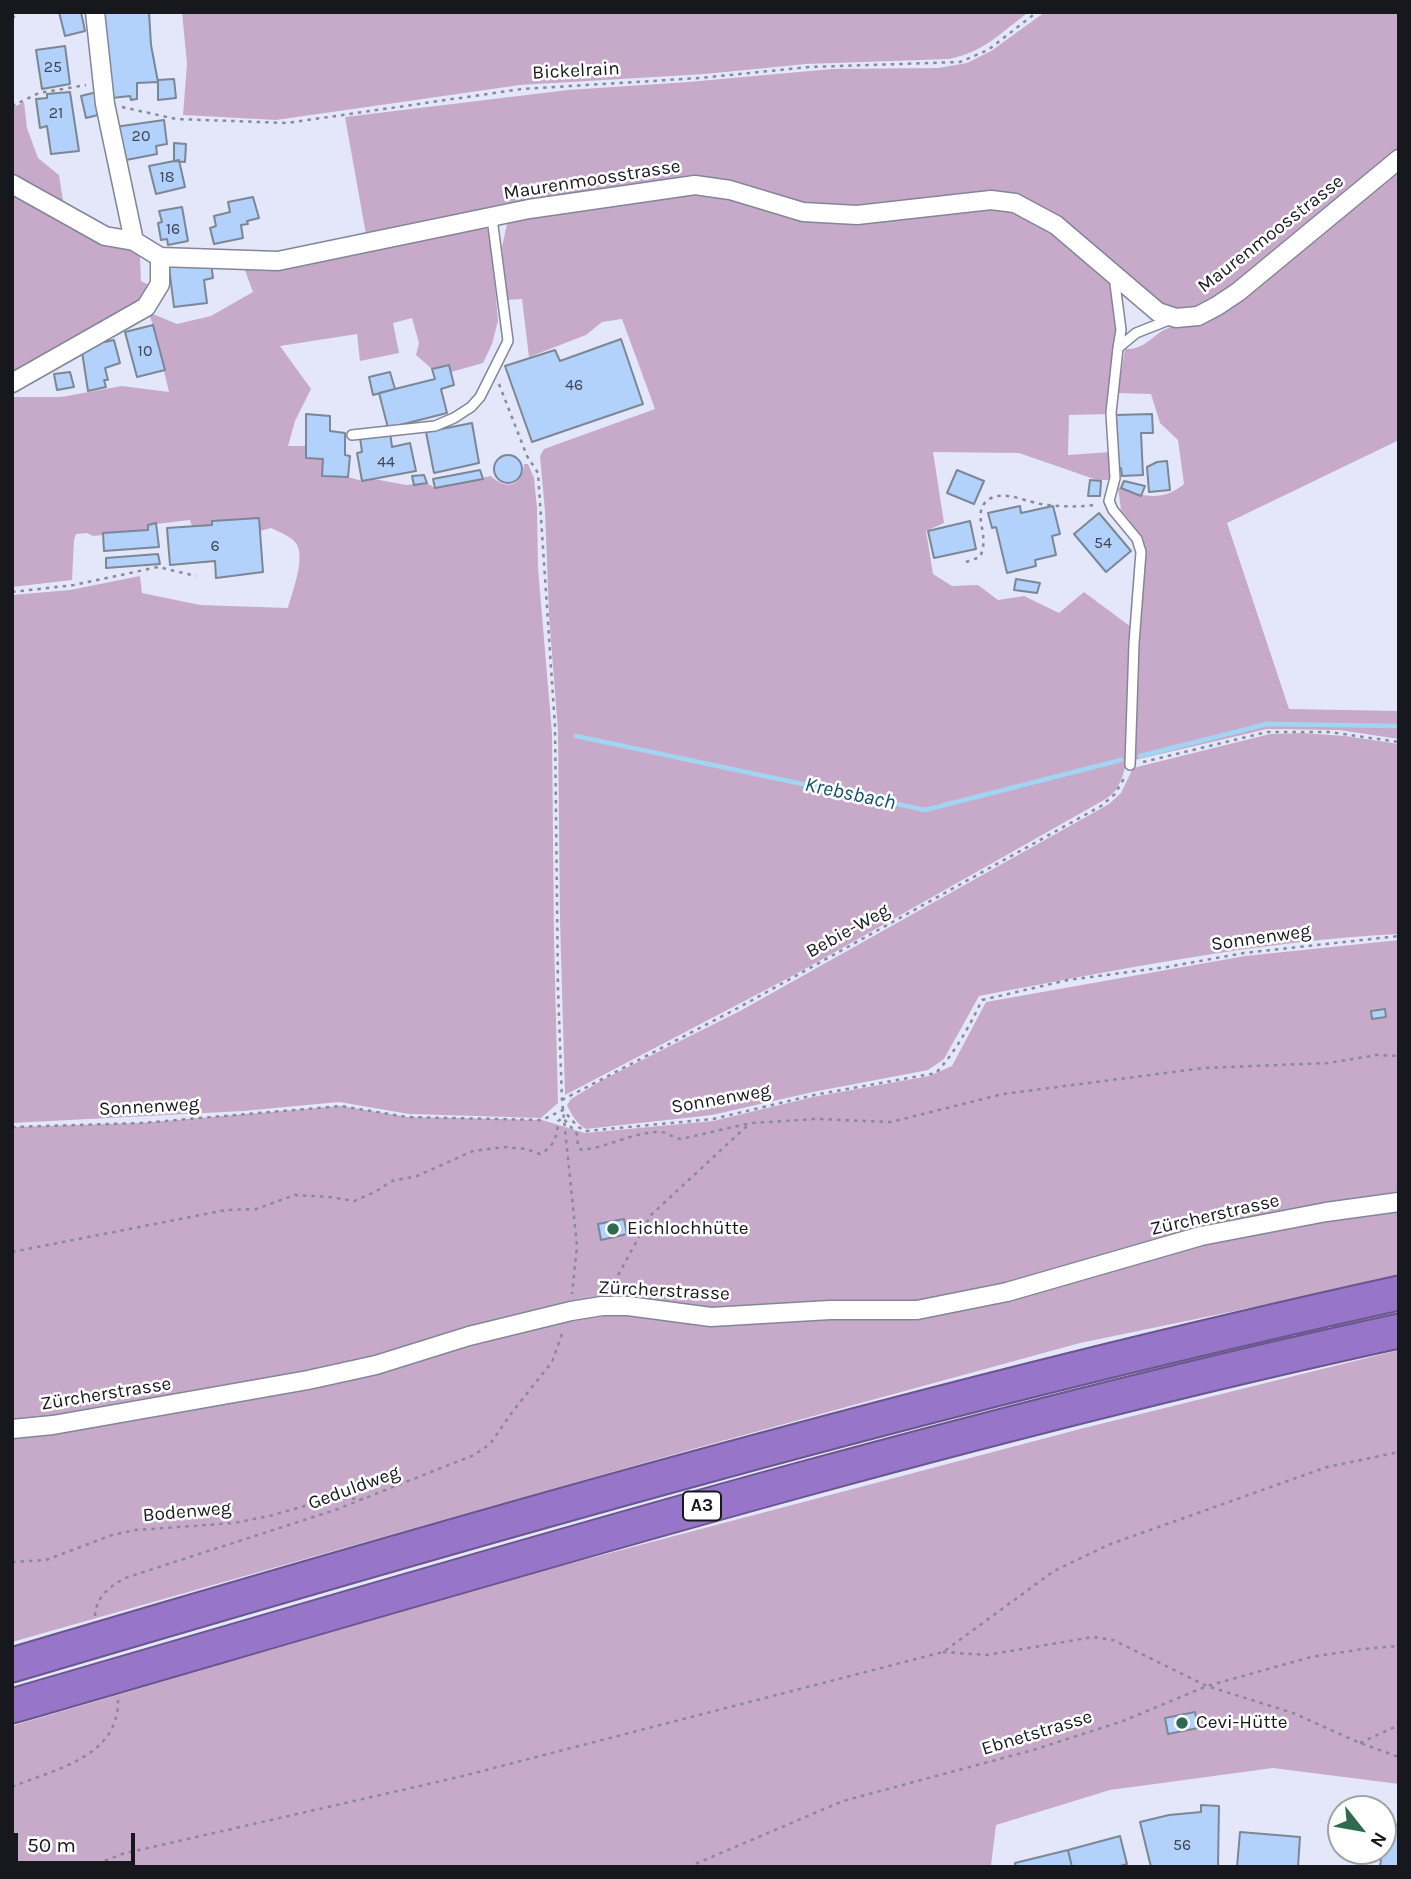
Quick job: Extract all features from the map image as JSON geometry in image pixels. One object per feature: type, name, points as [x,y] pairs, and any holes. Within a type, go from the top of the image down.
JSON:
[{"type":"highway","name":"A3","points":[[12,1665],[801,1438],[1138,1352],[1399,1293]]},
{"type":"highway","name":"A3","points":[[12,1706],[575,1541],[798,1480],[1159,1387],[1399,1331]]},
{"type":"street","points":[[95,12],[105,104],[134,241]]},
{"type":"street","name":"Maurenmoosstrasse","points":[[160,257],[278,261],[529,209],[695,185],[730,190],[803,212],[816,213],[857,215],[991,200],[1015,203],[1056,225],[1158,312],[1176,318],[1198,316],[1238,292],[1399,159]]},
{"type":"street","points":[[12,184],[105,236],[134,241],[160,257],[160,284],[146,307],[12,383]]},
{"type":"street","name":"Zürcherstrasse","points":[[12,1429],[53,1425],[308,1380],[376,1365],[469,1336],[602,1306],[628,1306],[711,1317],[830,1310],[917,1310],[1007,1292],[1201,1236],[1326,1212],[1399,1202]]},
{"type":"lane","points":[[352,435],[435,426],[454,418],[471,407],[480,397],[508,341],[492,218]]},
{"type":"lane","points":[[1114,276],[1121,330],[1111,413],[1115,478],[1109,501],[1113,510],[1137,539],[1141,552],[1134,643],[1130,765]]},
{"type":"lane","points":[[1118,348],[1136,334],[1176,318]]},
{"type":"path","points":[[12,18],[20,12]]},
{"type":"path","name":"Bickelrain","points":[[105,104],[176,119],[286,123],[522,89],[700,78],[808,67],[960,62],[988,50],[1037,12]]},
{"type":"path","points":[[12,106],[39,93],[102,82]]},
{"type":"path","name":"Geduldweg","points":[[94,1619],[95,1607],[101,1595],[125,1578],[366,1499],[474,1455],[491,1444],[552,1362],[571,1311],[577,1246],[562,1100],[555,727],[538,473],[527,456],[494,369]]},
{"type":"path","points":[[966,562],[980,557],[985,548],[980,514],[989,499],[1006,496],[1072,508],[1109,501]]},
{"type":"path","points":[[12,592],[74,585],[158,567],[197,576]]},
{"type":"path","points":[[1130,765],[1267,732],[1329,732],[1399,742]]},
{"type":"path","name":"Bebie-Weg","points":[[562,1100],[738,1008],[1101,806],[1115,794],[1130,765]]},
{"type":"path","name":"Sonnenweg","points":[[12,1127],[141,1123],[341,1107],[407,1117],[528,1120],[542,1120],[563,1110],[578,1127],[586,1131],[713,1119],[814,1095],[936,1073],[965,1035],[982,1000],[1068,980],[1167,967],[1244,953],[1399,936]]},
{"type":"path","points":[[12,1252],[226,1210],[256,1209],[295,1195],[354,1201],[392,1181],[417,1176],[473,1151],[504,1147],[526,1149],[540,1154],[548,1150],[556,1138],[558,1121],[563,1118],[577,1133],[578,1147],[583,1150],[648,1133],[664,1132],[673,1138],[681,1139],[751,1123],[817,1119],[891,1122],[1003,1094],[1204,1068],[1328,1063],[1377,1055],[1399,1056]]},
{"type":"path","points":[[602,1306],[651,1215],[751,1123]]},
{"type":"path","points":[[943,1652],[1054,1571],[1108,1545],[1327,1467],[1399,1452]]},
{"type":"path","name":"Bodenweg","points":[[12,1562],[46,1560],[124,1532],[233,1523],[333,1498],[366,1499]]},
{"type":"path","points":[[89,1867],[122,1854],[459,1777],[943,1652],[987,1655],[1093,1637],[1113,1640],[1207,1686],[1293,1713],[1399,1757]]},
{"type":"path","name":"Ebnetstrasse","points":[[688,1867],[843,1801],[1032,1750],[1123,1721],[1207,1686],[1311,1657],[1399,1646]]},
{"type":"path","points":[[12,1787],[82,1757],[100,1745],[110,1736],[116,1724],[118,1700]]},
{"type":"path","points":[[1360,1743],[1399,1725]]},
{"type":"shaded area","points":[[182,12],[1029,12],[973,52],[949,59],[806,64],[705,74],[520,85],[276,120],[183,115],[187,64]]},
{"type":"shaded area","points":[[1045,12],[1399,12],[1399,154],[1217,304],[1184,312],[1164,308],[1029,203],[884,209],[803,208],[729,186],[367,240],[345,117],[568,90],[832,69],[938,68],[967,63],[991,51]]},
{"type":"shaded area","points":[[24,102],[27,128],[38,158],[59,175],[64,207],[12,179],[12,108]]},
{"type":"shaded area","points":[[1399,165],[1399,440],[1227,523],[1289,709],[1399,711],[1399,739],[1339,730],[1267,729],[1135,760],[1132,755],[1145,550],[1143,538],[1121,510],[1118,487],[1152,496],[1176,490],[1184,484],[1178,440],[1160,423],[1151,394],[1118,393],[1125,349],[1143,345],[1170,327],[1201,320]]},
{"type":"shaded area","points":[[12,187],[132,248],[140,257],[141,281],[153,287],[145,299],[12,376]]},
{"type":"shaded area","points":[[705,190],[781,211],[981,204],[1027,212],[1110,279],[1117,325],[1109,414],[1069,415],[1068,455],[1110,452],[1110,480],[1097,480],[1019,453],[933,452],[944,523],[926,531],[933,574],[952,586],[978,585],[998,600],[1024,596],[1059,613],[1084,592],[1131,627],[1132,711],[1128,757],[1116,790],[1104,800],[796,974],[565,1095],[558,731],[540,456],[544,449],[655,409],[622,319],[602,322],[586,335],[529,357],[522,299],[507,300],[502,247],[507,224],[517,216]]},
{"type":"shaded area","points":[[477,226],[486,227],[491,237],[498,321],[483,363],[451,372],[449,365],[432,369],[416,355],[419,343],[412,318],[393,323],[399,353],[360,361],[357,334],[280,346],[311,389],[295,421],[288,446],[306,446],[306,458],[323,459],[322,476],[348,477],[362,481],[374,479],[406,485],[427,483],[435,488],[491,476],[508,485],[521,477],[524,464],[528,464],[534,478],[538,568],[552,733],[558,1103],[541,1118],[409,1114],[339,1102],[243,1111],[12,1123],[12,595],[70,590],[140,576],[142,593],[200,605],[288,608],[300,556],[295,542],[287,536],[271,528],[260,531],[259,518],[212,521],[212,525],[192,526],[190,520],[148,525],[148,530],[93,536],[87,533],[76,534],[72,580],[12,587],[12,397],[61,397],[122,386],[169,392],[148,312],[177,324],[211,316],[253,292],[243,265]]},
{"type":"shaded area","points":[[1303,733],[1399,744],[1399,934],[1241,950],[979,996],[944,1059],[928,1070],[712,1115],[586,1129],[569,1109],[567,1105],[571,1099],[604,1079],[740,1011],[1109,804],[1121,793],[1132,770],[1137,767],[1270,734]]},
{"type":"shaded area","points":[[1399,940],[1399,1277],[1080,1343],[693,1449],[12,1642],[12,1127],[141,1123],[341,1106],[407,1117],[542,1120],[585,1133],[713,1121],[813,1097],[929,1076],[952,1066],[986,1002],[1245,956]]},
{"type":"shaded area","points":[[1399,1350],[1399,1784],[1273,1768],[1110,1790],[996,1825],[991,1865],[985,1867],[106,1867],[99,1861],[83,1867],[12,1867],[12,1726],[515,1578],[1084,1428]]},
{"type":"building","points":[[59,12],[81,12],[85,31],[65,36]]},
{"type":"building","points":[[103,12],[149,12],[151,45],[158,82],[137,83],[137,99],[131,100],[130,96],[112,98]]},
{"type":"building","points":[[65,46],[70,84],[42,89],[36,50]]},
{"type":"building","points":[[174,79],[176,98],[158,100],[158,80]]},
{"type":"building","points":[[70,92],[79,151],[51,154],[47,126],[40,128],[36,99],[47,98],[47,94]]},
{"type":"building","points":[[97,92],[102,114],[86,118],[81,96]]},
{"type":"building","points":[[164,120],[167,144],[156,146],[157,154],[121,161],[115,127]]},
{"type":"building","points":[[174,143],[186,144],[185,162],[174,161]]},
{"type":"building","points":[[179,160],[185,187],[156,194],[149,166]]},
{"type":"building","points":[[253,197],[259,218],[241,225],[243,238],[214,244],[210,228],[216,226],[214,216],[230,212],[228,202]]},
{"type":"building","points":[[182,207],[188,241],[168,245],[167,239],[161,240],[158,223],[162,222],[159,211]]},
{"type":"building","points":[[211,263],[213,278],[204,280],[207,303],[174,307],[169,267]]},
{"type":"building","points":[[153,325],[165,370],[137,377],[125,332]]},
{"type":"building","points":[[621,339],[643,404],[532,442],[505,366],[555,350],[560,361]]},
{"type":"building","points":[[114,340],[120,363],[105,368],[108,380],[104,380],[106,387],[88,391],[81,345]]},
{"type":"building","points":[[449,365],[454,385],[441,389],[447,413],[388,428],[379,393],[435,379],[432,369]]},
{"type":"building","points":[[70,372],[74,387],[57,390],[54,374]]},
{"type":"building","points":[[390,372],[395,389],[373,395],[369,377]]},
{"type":"building","points":[[306,414],[330,416],[330,431],[345,433],[345,455],[350,456],[348,477],[322,476],[323,459],[306,458]]},
{"type":"building","points":[[1152,414],[1153,433],[1141,433],[1143,475],[1122,476],[1121,468],[1118,468],[1116,415]]},
{"type":"building","points":[[472,423],[479,463],[434,473],[426,432]]},
{"type":"building","points":[[390,432],[392,447],[410,443],[416,471],[362,481],[357,453],[362,452],[360,437]]},
{"type":"building","points":[[508,455],[518,459],[522,469],[518,479],[508,483],[498,479],[494,469],[498,459]]},
{"type":"building","points":[[1167,461],[1170,490],[1149,492],[1147,467]]},
{"type":"building","points":[[480,470],[483,479],[435,488],[433,479]]},
{"type":"building","points":[[957,470],[984,481],[974,504],[947,493]]},
{"type":"building","points":[[424,475],[427,483],[414,485],[412,476]]},
{"type":"building","points":[[1090,480],[1101,481],[1100,496],[1088,496]]},
{"type":"building","points":[[1124,481],[1145,486],[1141,496],[1121,488]]},
{"type":"building","points":[[1020,506],[1021,513],[1053,506],[1060,534],[1052,536],[1056,555],[1035,560],[1036,566],[1007,573],[996,527],[992,528],[988,513]]},
{"type":"building","points":[[1099,513],[1131,551],[1106,572],[1074,534]]},
{"type":"building","points":[[259,518],[263,572],[216,578],[215,561],[170,565],[167,528]]},
{"type":"building","points":[[970,521],[976,549],[934,558],[928,531]]},
{"type":"building","points":[[156,523],[159,547],[104,551],[103,533],[148,530],[148,525]]},
{"type":"building","points":[[158,554],[160,564],[106,568],[106,558]]},
{"type":"building","points":[[1016,579],[1040,583],[1037,593],[1014,590]]},
{"type":"building","points":[[1385,1009],[1386,1017],[1372,1019],[1371,1011]]},
{"type":"building","name":"Eichlochhütte","points":[[624,1219],[627,1234],[601,1240],[598,1224]]},
{"type":"building","name":"Cevi-Hütte","points":[[1195,1712],[1198,1728],[1168,1734],[1165,1718]]},
{"type":"building","points":[[1201,1805],[1219,1806],[1218,1867],[1151,1867],[1140,1822],[1169,1815],[1201,1812]]},
{"type":"building","points":[[1399,1825],[1399,1867],[1380,1867],[1397,1865]]},
{"type":"building","points":[[1240,1832],[1300,1837],[1298,1867],[1237,1867]]},
{"type":"building","points":[[1120,1836],[1127,1864],[1117,1867],[1072,1867],[1068,1850]]},
{"type":"building","points":[[1068,1850],[1072,1867],[1016,1867],[1015,1863]]},
{"type":"waterway","name":"Krebsbach","points":[[1140,756],[1267,724],[1399,726]]},
{"type":"waterway","name":"Krebsbach","points":[[576,736],[925,810],[1121,760]]},
{"type":"place","name":"Eichlochhütte","points":[[613,1229]]},
{"type":"place","name":"Cevi-Hütte","points":[[1182,1723]]}]
